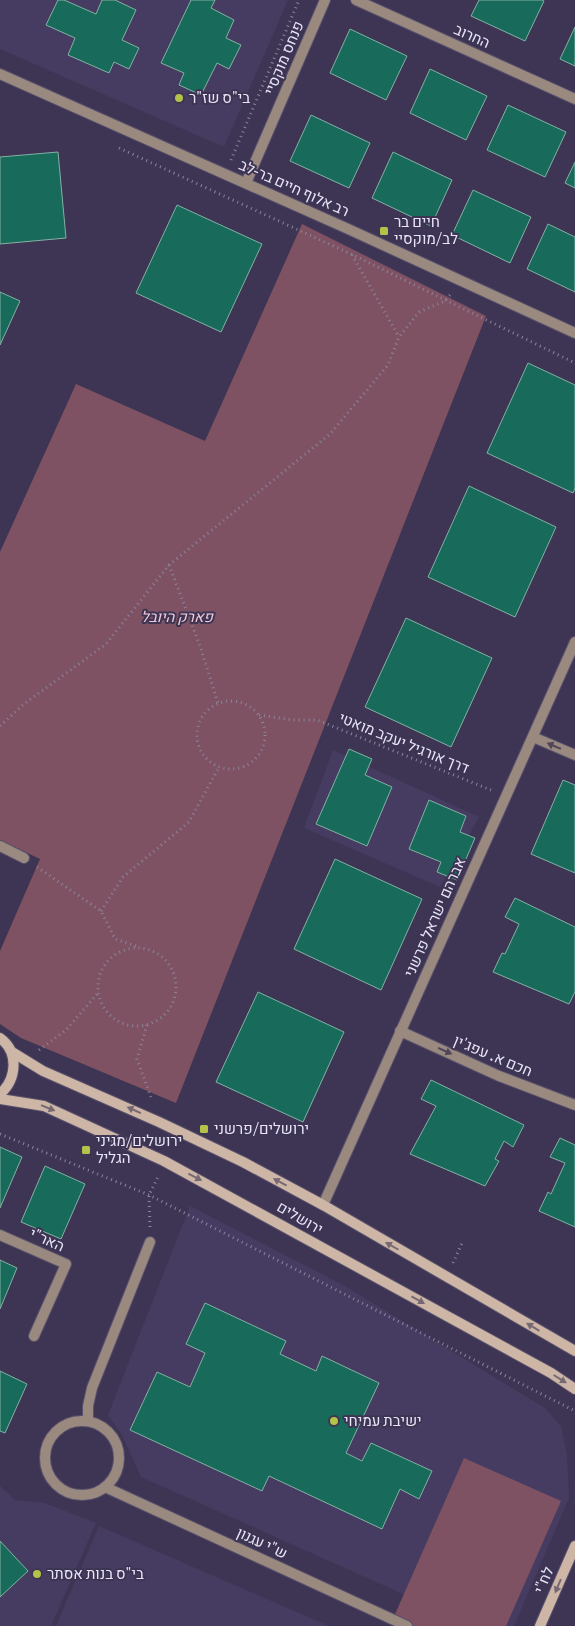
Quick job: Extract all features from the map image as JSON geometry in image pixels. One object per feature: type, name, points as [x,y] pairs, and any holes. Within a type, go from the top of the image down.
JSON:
[{"type":"street","name":"פנחס מוקסיי","points":[[246,183],[325,0]]},
{"type":"street","name":"החרוב","points":[[356,0],[575,99]]},
{"type":"street","name":"רב אלוף חיים בר-לב","points":[[0,74],[462,280],[575,333]]},
{"type":"street","name":"אברהם ישראל פרשני","points":[[323,1205],[575,642]]},
{"type":"street","points":[[532,736],[575,755]]},
{"type":"street","points":[[0,846],[24,858]]},
{"type":"street","name":"חכם א. עפג'ין","points":[[400,1031],[499,1076],[575,1105]]},
{"type":"street","name":"ירושלים","points":[[0,1038],[12,1052],[24,1061],[243,1162],[323,1205],[575,1351]]},
{"type":"street","points":[[0,1094],[12,1077],[14,1065],[12,1052]]},
{"type":"street","name":"ירושלים","points":[[0,1099],[44,1106],[164,1161],[551,1373],[575,1389]]},
{"type":"street","name":"האר\"י","points":[[0,1235],[66,1264],[34,1336]]},
{"type":"street","points":[[88,1421],[88,1406],[92,1388],[150,1242]]},
{"type":"street","points":[[76,1420],[88,1421],[100,1425],[109,1432],[115,1441],[119,1452],[116,1474],[105,1487],[88,1495],[77,1495],[65,1491],[48,1475],[45,1463],[46,1446],[55,1430],[76,1420]]},
{"type":"street","name":"ש\"י עגנון","points":[[105,1487],[408,1626]]},
{"type":"street","name":"לח\"י","points":[[540,1626],[575,1546]]},
{"type":"path","points":[[225,174],[298,0]]},
{"type":"path","points":[[117,147],[352,254],[575,363]]},
{"type":"path","points":[[346,228],[352,254],[399,338]]},
{"type":"path","points":[[0,726],[24,704],[106,644],[169,565],[330,434],[388,365],[399,338],[419,312],[445,301],[462,280]]},
{"type":"path","points":[[169,565],[199,643],[218,703]]},
{"type":"path","points":[[240,702],[250,707],[258,715],[265,736],[258,756],[240,767],[219,767],[209,761],[202,752],[198,741],[198,729],[201,719],[208,710],[218,703],[240,702]]},
{"type":"path","name":"דרך אורגיל יעקב מואטי","points":[[258,715],[293,720],[317,720],[506,796]]},
{"type":"path","points":[[101,911],[122,877],[189,822],[219,767]]},
{"type":"path","points":[[24,858],[101,911],[115,939],[142,948],[156,953],[168,962],[175,974],[177,988],[174,1001],[167,1013],[147,1025],[133,1026],[114,1018],[101,1002],[98,993],[99,979],[104,966],[113,956],[130,948],[142,948]]},
{"type":"path","points":[[24,1061],[66,1030],[98,993]]},
{"type":"path","points":[[147,1025],[137,1059],[159,1122]]},
{"type":"path","points":[[0,1134],[149,1196],[575,1411]]},
{"type":"path","points":[[150,1242],[149,1196],[164,1161]]},
{"type":"path","points":[[446,1277],[463,1241]]},
{"type":"shaded area","name":"בי\"ס שז\"ר","points":[[0,0],[288,0],[224,147],[0,49]]},
{"type":"shaded area","points":[[333,750],[479,817],[440,887],[304,828]]},
{"type":"shaded area","name":"ישיבת עמיחי","points":[[190,1206],[345,1286],[545,1408],[561,1426],[567,1454],[569,1498],[514,1626],[475,1626],[141,1477],[122,1435],[108,1415]]},
{"type":"shaded area","name":"בי\"ס בנות אסתר","points":[[0,1486],[15,1500],[45,1503],[96,1523],[51,1626],[0,1626]]},
{"type":"shaded area","points":[[99,1526],[329,1626],[56,1626]]},
{"type":"green space","name":"פארק היובל","points":[[302,224],[486,316],[176,1103],[21,1038],[0,1024],[0,951],[40,859],[0,840],[0,552],[76,384],[205,441]]},
{"type":"green space","points":[[464,1458],[561,1501],[506,1626],[403,1626],[392,1621]]},
{"type":"building","points":[[58,0],[64,0],[96,14],[102,0],[115,0],[136,10],[122,40],[139,48],[129,69],[114,62],[109,73],[68,55],[75,38],[46,25]]},
{"type":"building","points":[[191,0],[215,0],[211,8],[234,20],[226,38],[241,45],[229,69],[217,63],[201,95],[179,85],[184,73],[161,63]]},
{"type":"building","points":[[479,0],[544,1],[525,41],[471,16]]},
{"type":"building","points":[[575,27],[575,66],[560,59]]},
{"type":"building","points":[[350,29],[407,56],[386,100],[330,73]]},
{"type":"building","points":[[430,69],[487,96],[466,140],[410,113]]},
{"type":"building","points":[[508,105],[566,132],[545,177],[487,150]]},
{"type":"building","points":[[311,115],[370,143],[349,188],[290,161]]},
{"type":"building","points":[[58,152],[66,238],[0,244],[0,157]]},
{"type":"building","points":[[393,152],[452,180],[431,226],[372,198]]},
{"type":"building","points":[[575,162],[575,188],[565,183]]},
{"type":"building","points":[[473,190],[531,217],[510,263],[452,235]]},
{"type":"building","points":[[177,205],[262,244],[221,332],[136,293]]},
{"type":"building","points":[[548,224],[575,237],[575,292],[527,269]]},
{"type":"building","points":[[0,292],[20,301],[0,345]]},
{"type":"building","points":[[528,363],[575,385],[575,488],[573,493],[487,453]]},
{"type":"building","points":[[469,486],[556,527],[515,617],[428,577]]},
{"type":"building","points":[[406,618],[492,658],[451,747],[365,707]]},
{"type":"building","points":[[349,749],[372,759],[365,775],[392,787],[367,846],[316,824]]},
{"type":"building","points":[[563,780],[575,785],[575,873],[531,854]]},
{"type":"building","points":[[429,800],[466,816],[460,832],[475,838],[457,880],[437,872],[441,862],[409,849]]},
{"type":"building","points":[[335,859],[422,899],[381,990],[294,949]]},
{"type":"building","points":[[515,898],[575,927],[575,992],[569,1004],[493,972],[502,953],[505,954],[519,924],[505,917]]},
{"type":"building","points":[[258,992],[344,1032],[303,1122],[216,1082]]},
{"type":"building","points":[[431,1080],[524,1125],[513,1147],[504,1141],[495,1159],[499,1161],[485,1186],[410,1154],[436,1106],[421,1099]]},
{"type":"building","points":[[560,1138],[575,1145],[575,1227],[539,1211],[548,1192],[551,1194],[565,1163],[550,1157]]},
{"type":"building","points":[[0,1147],[22,1157],[0,1208]]},
{"type":"building","points":[[45,1166],[85,1184],[61,1239],[21,1222]]},
{"type":"building","points":[[0,1260],[17,1268],[0,1309]]},
{"type":"building","points":[[205,1303],[286,1341],[280,1354],[316,1371],[322,1356],[379,1383],[346,1453],[362,1461],[371,1443],[432,1471],[419,1499],[400,1489],[382,1529],[269,1476],[262,1491],[130,1430],[157,1372],[190,1387],[205,1353],[186,1344]]},
{"type":"building","points":[[0,1371],[27,1384],[5,1433],[0,1431]]},
{"type":"building","points":[[0,1541],[28,1571],[0,1597]]},
{"type":"place","name":"בי\"ס שז\"ר","points":[[179,98]]},
{"type":"place","name":"חיים בר לב/מוקסיי","points":[[384,231]]},
{"type":"place","name":"ירושלים/פרשני","points":[[204,1129]]},
{"type":"place","name":"ירושלים/מגיני הגליל","points":[[86,1150]]},
{"type":"place","name":"ישיבת עמיחי","points":[[334,1421]]},
{"type":"place","name":"בי\"ס בנות אסתר","points":[[37,1574]]}]
